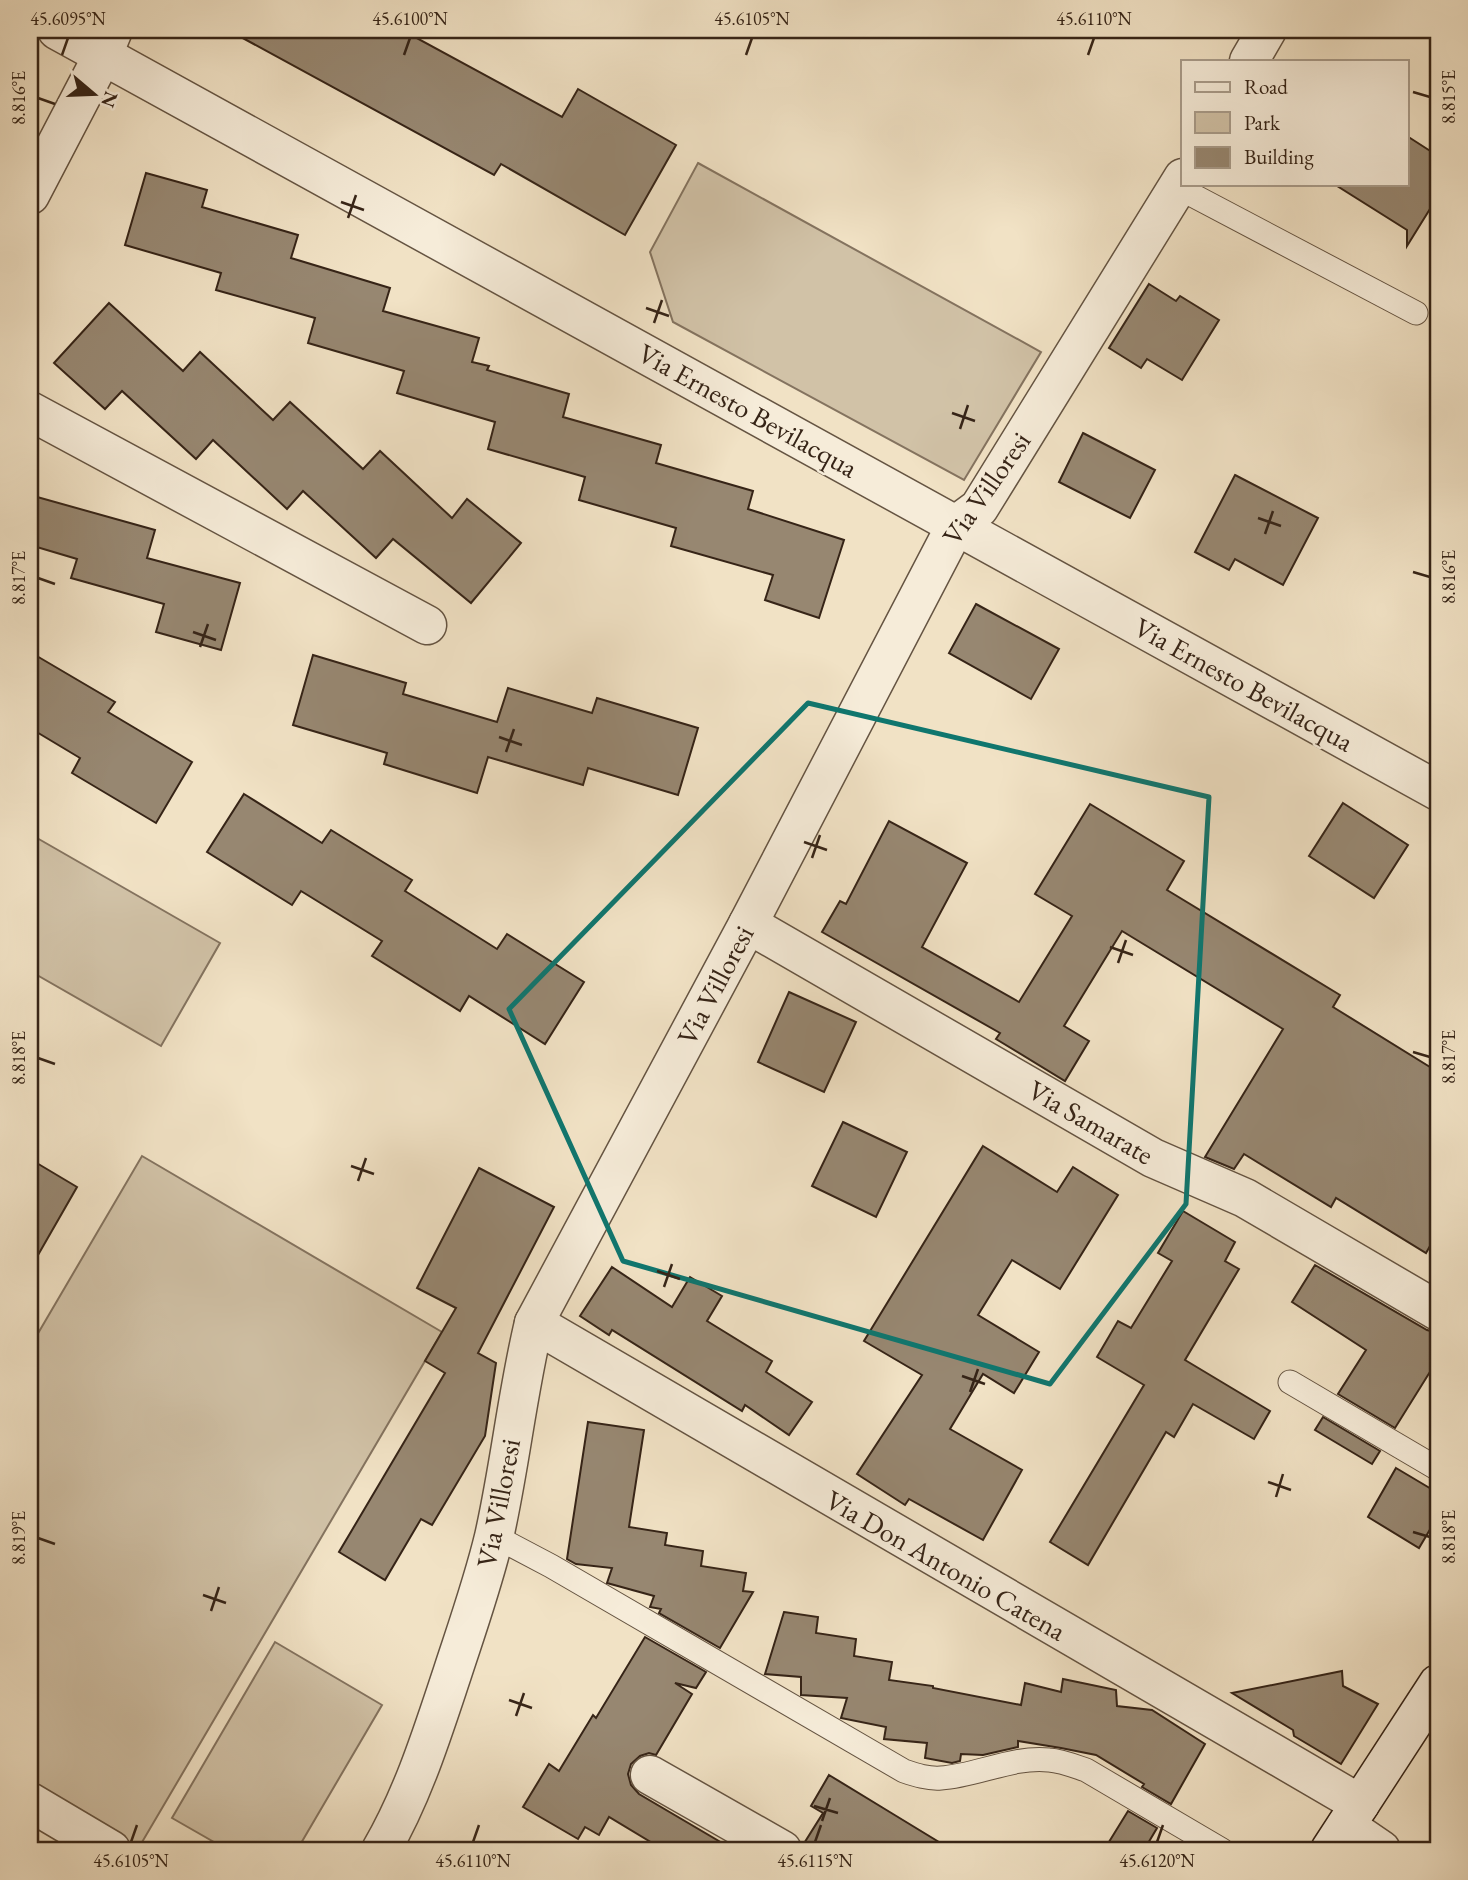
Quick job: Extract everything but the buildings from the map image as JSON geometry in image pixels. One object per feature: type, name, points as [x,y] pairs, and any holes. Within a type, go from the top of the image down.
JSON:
[{"type":"street","name":"Via Ernesto Bevilacqua","points":[[57,30],[108,43],[956,525],[1438,790]]},
{"type":"street","points":[[1250,60],[1266,30]]},
{"type":"street","points":[[30,195],[108,43]]},
{"type":"street","name":"Via Villoresi","points":[[381,1850],[411,1791],[427,1749],[494,1536],[534,1323],[748,924],[956,525],[979,508],[1180,183]]},
{"type":"street","points":[[30,411],[427,625]]},
{"type":"street","name":"Via Samarate","points":[[748,924],[1153,1158],[1245,1198],[1438,1311]]},
{"type":"street","name":"Via Don Antonio Catena","points":[[534,1323],[1381,1850]]},
{"type":"street","points":[[1345,1827],[1438,1684]]},
{"type":"street","points":[[650,1775],[782,1850]]},
{"type":"street","points":[[30,1802],[111,1850]]},
{"type":"lane","points":[[1185,186],[1416,313]]},
{"type":"lane","points":[[1290,1382],[1438,1469]]},
{"type":"lane","points":[[494,1536],[551,1566],[904,1771],[940,1779],[1027,1761],[1047,1759],[1066,1763],[1086,1770],[1222,1850]]},
{"type":"highlighted area","points":[[808,703],[1209,797],[1186,1204],[1050,1384],[623,1261],[509,1009]]},
{"type":"green space","points":[[698,163],[1041,352],[964,480],[673,322],[650,252]]},
{"type":"green space","points":[[30,834],[220,943],[161,1046],[30,971]]},
{"type":"green space","points":[[142,1156],[442,1332],[138,1849],[30,1787],[30,1347]]},
{"type":"green space","points":[[275,1642],[382,1705],[297,1850],[228,1850],[172,1818]]}]
